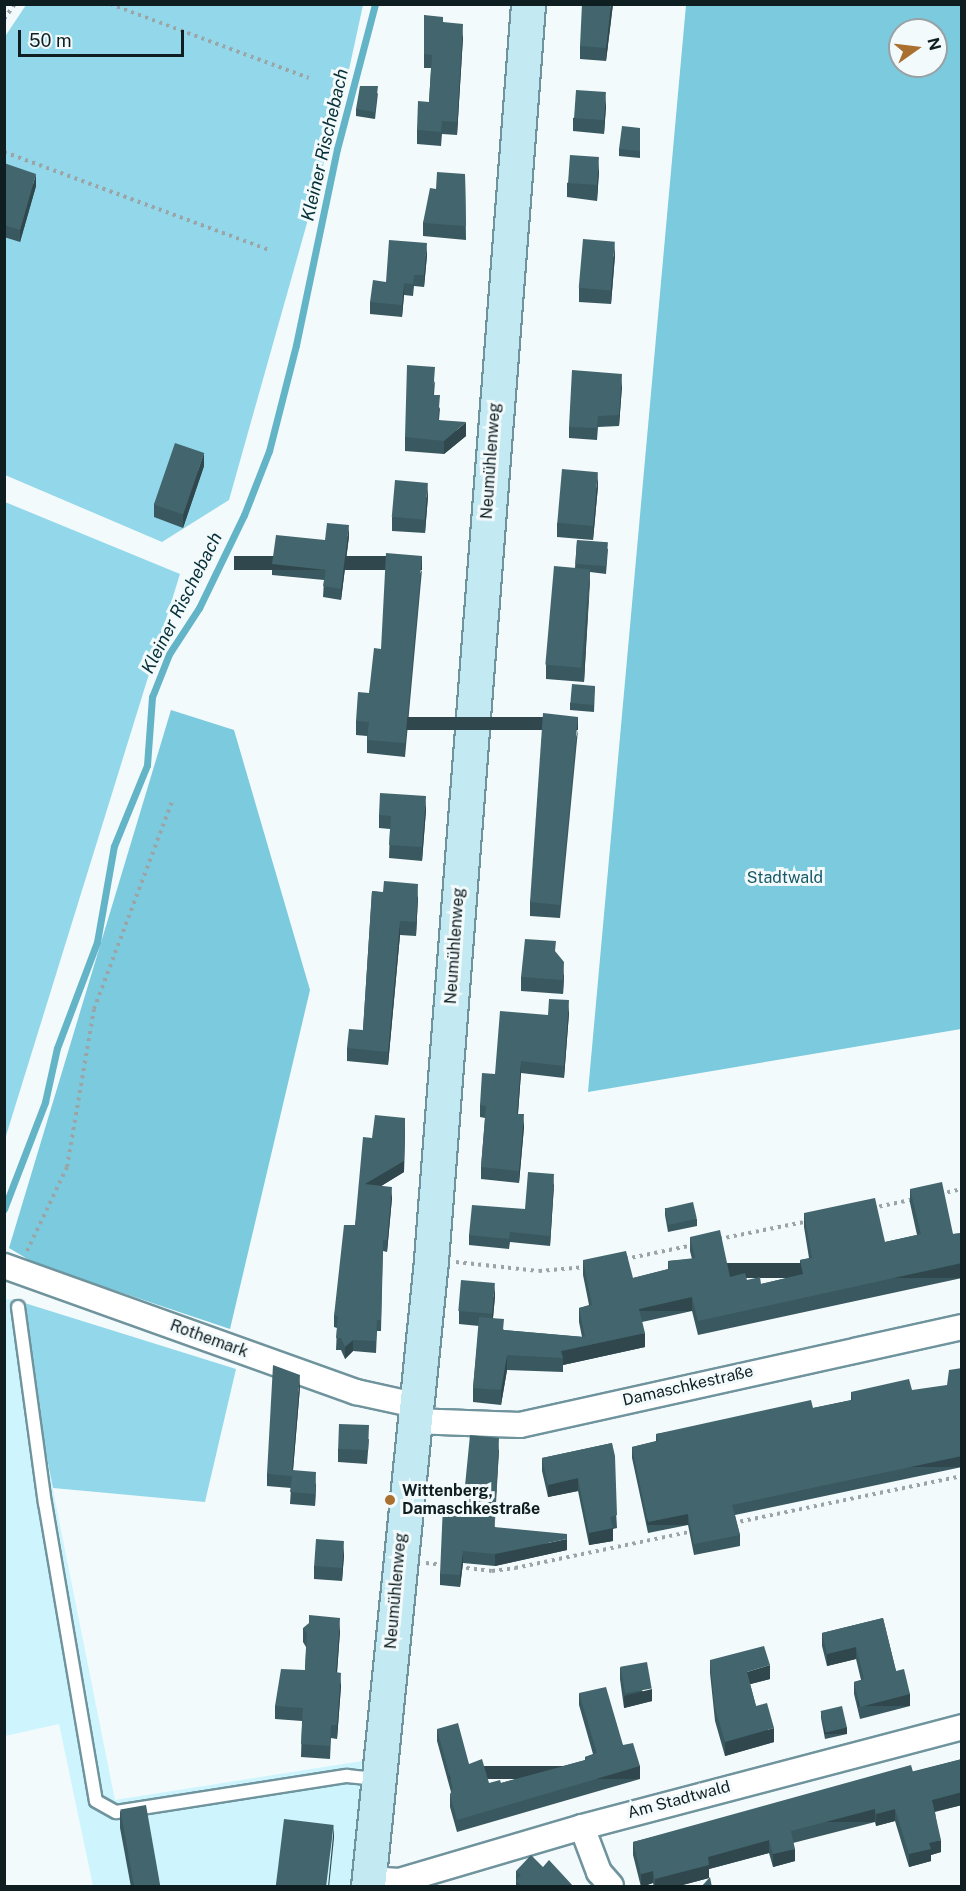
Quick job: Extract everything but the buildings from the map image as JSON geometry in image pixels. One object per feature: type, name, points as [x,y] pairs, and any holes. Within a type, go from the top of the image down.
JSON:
[{"type":"street","name":"Neumühlenweg","points":[[384,1883],[378,1779],[398,1560],[431,1260],[528,4]]},
{"type":"street","name":"Rothemark","points":[[11,1268],[414,1413]]},
{"type":"street","name":"Damaschkestraße","points":[[414,1413],[520,1425],[962,1327]]},
{"type":"street","name":"Am Stadtwald","points":[[384,1883],[582,1827],[962,1727]]},
{"type":"street","points":[[582,1827],[599,1872],[611,1887]]},
{"type":"lane","points":[[18,1307],[45,1503],[96,1801],[116,1812],[347,1776],[378,1779]]},
{"type":"path","points":[[4,19],[15,4]]},
{"type":"path","points":[[110,4],[309,78]]},
{"type":"path","points":[[4,152],[269,250]]},
{"type":"path","points":[[11,1268],[67,1167],[94,1009],[172,802]]},
{"type":"path","points":[[938,1194],[962,1189]]},
{"type":"path","points":[[869,1208],[927,1196]]},
{"type":"path","points":[[613,1261],[811,1220]]},
{"type":"path","points":[[431,1260],[539,1271],[590,1266]]},
{"type":"path","points":[[721,1525],[962,1476]]},
{"type":"path","points":[[398,1560],[492,1571],[698,1530]]},
{"type":"shaded area","points":[[26,5],[363,5],[345,88],[229,500],[162,542],[5,475],[4,38]]},
{"type":"shaded area","points":[[5,502],[180,574],[5,1139]]},
{"type":"shaded area","points":[[5,1299],[15,1300],[115,1800],[362,1761],[352,1886],[93,1886],[59,1724],[5,1736]]},
{"type":"shaded area","points":[[15,1300],[236,1369],[205,1502],[53,1488]]},
{"type":"green space","name":"Stadtwald","points":[[686,5],[961,5],[961,1029],[588,1092]]},
{"type":"green space","points":[[171,710],[234,730],[310,990],[230,1329],[36,1264],[9,1248]]},
{"type":"waterway","name":"Kleiner Rischebach","points":[[4,1209],[45,1102],[57,1048],[97,942],[114,846],[147,765],[152,697],[169,654],[199,608],[244,515],[269,451],[296,345],[337,149],[375,4]]},
{"type":"place","name":"Wittenberg, Damaschkestraße","points":[[390,1500]]}]
